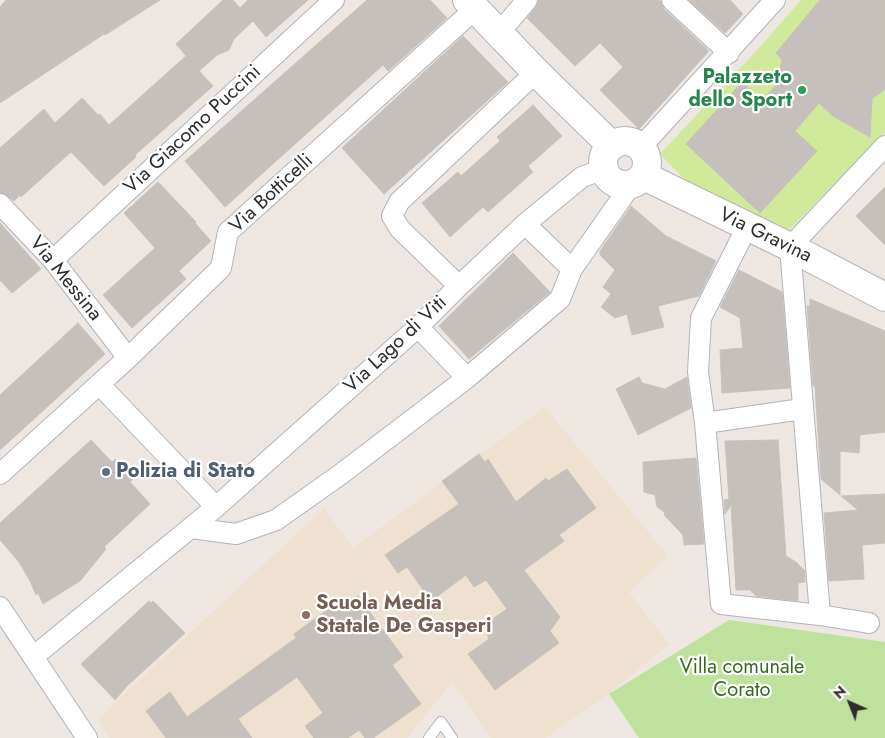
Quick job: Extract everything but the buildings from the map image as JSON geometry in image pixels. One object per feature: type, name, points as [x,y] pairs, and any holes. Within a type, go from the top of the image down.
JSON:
[{"type":"main road","points":[[471,4],[536,72],[608,157],[609,178],[616,183],[637,180],[647,166],[647,159],[641,148],[632,142],[623,141],[608,157]]},
{"type":"main road","name":"Via Gravina","points":[[637,180],[790,247],[885,297]]},
{"type":"street","name":"Via Giacomo Puccini","points":[[53,260],[334,0]]},
{"type":"street","points":[[499,32],[527,0]]},
{"type":"street","points":[[672,0],[728,53]]},
{"type":"street","points":[[641,148],[775,0]]},
{"type":"street","name":"Via Botticelli","points":[[0,474],[128,358],[221,268],[228,232],[471,4]]},
{"type":"street","points":[[460,286],[400,228],[392,216],[398,202],[536,72]]},
{"type":"street","points":[[820,615],[790,247],[885,146]]},
{"type":"street","name":"Via Lago di Viti","points":[[33,657],[216,507],[418,327],[525,224],[608,157]]},
{"type":"street","points":[[191,528],[236,534],[276,520],[341,474],[467,378],[560,299],[572,269],[637,180]]},
{"type":"street","name":"Via Messina","points":[[0,204],[53,260],[128,358]]},
{"type":"street","points":[[525,224],[572,269]]},
{"type":"street","points":[[747,227],[701,318],[698,372],[706,423],[721,604],[820,615],[869,623]]},
{"type":"street","points":[[418,327],[467,378]]},
{"type":"street","points":[[99,384],[216,507]]},
{"type":"street","points":[[706,423],[802,408]]},
{"type":"street","points":[[0,607],[87,738]]},
{"type":"lane","points":[[428,738],[441,722],[452,738]]},
{"type":"shaded area","points":[[545,407],[668,556],[629,592],[669,644],[609,694],[545,738],[491,738],[452,682],[407,738],[110,738],[98,719],[324,508],[353,548]]},
{"type":"green space","name":"Palazzeto dello Sport","points":[[801,0],[885,0],[885,132],[789,230],[691,186],[660,154]]},
{"type":"green space","name":"Villa comunale Corato","points":[[729,620],[885,642],[885,738],[639,738],[609,694]]},
{"type":"place","name":"Palazzeto dello Sport","points":[[802,90]]},
{"type":"place","name":"Polizia di Stato","points":[[106,472]]},
{"type":"place","name":"Scuola Media Statale De Gasperi","points":[[306,615]]}]
